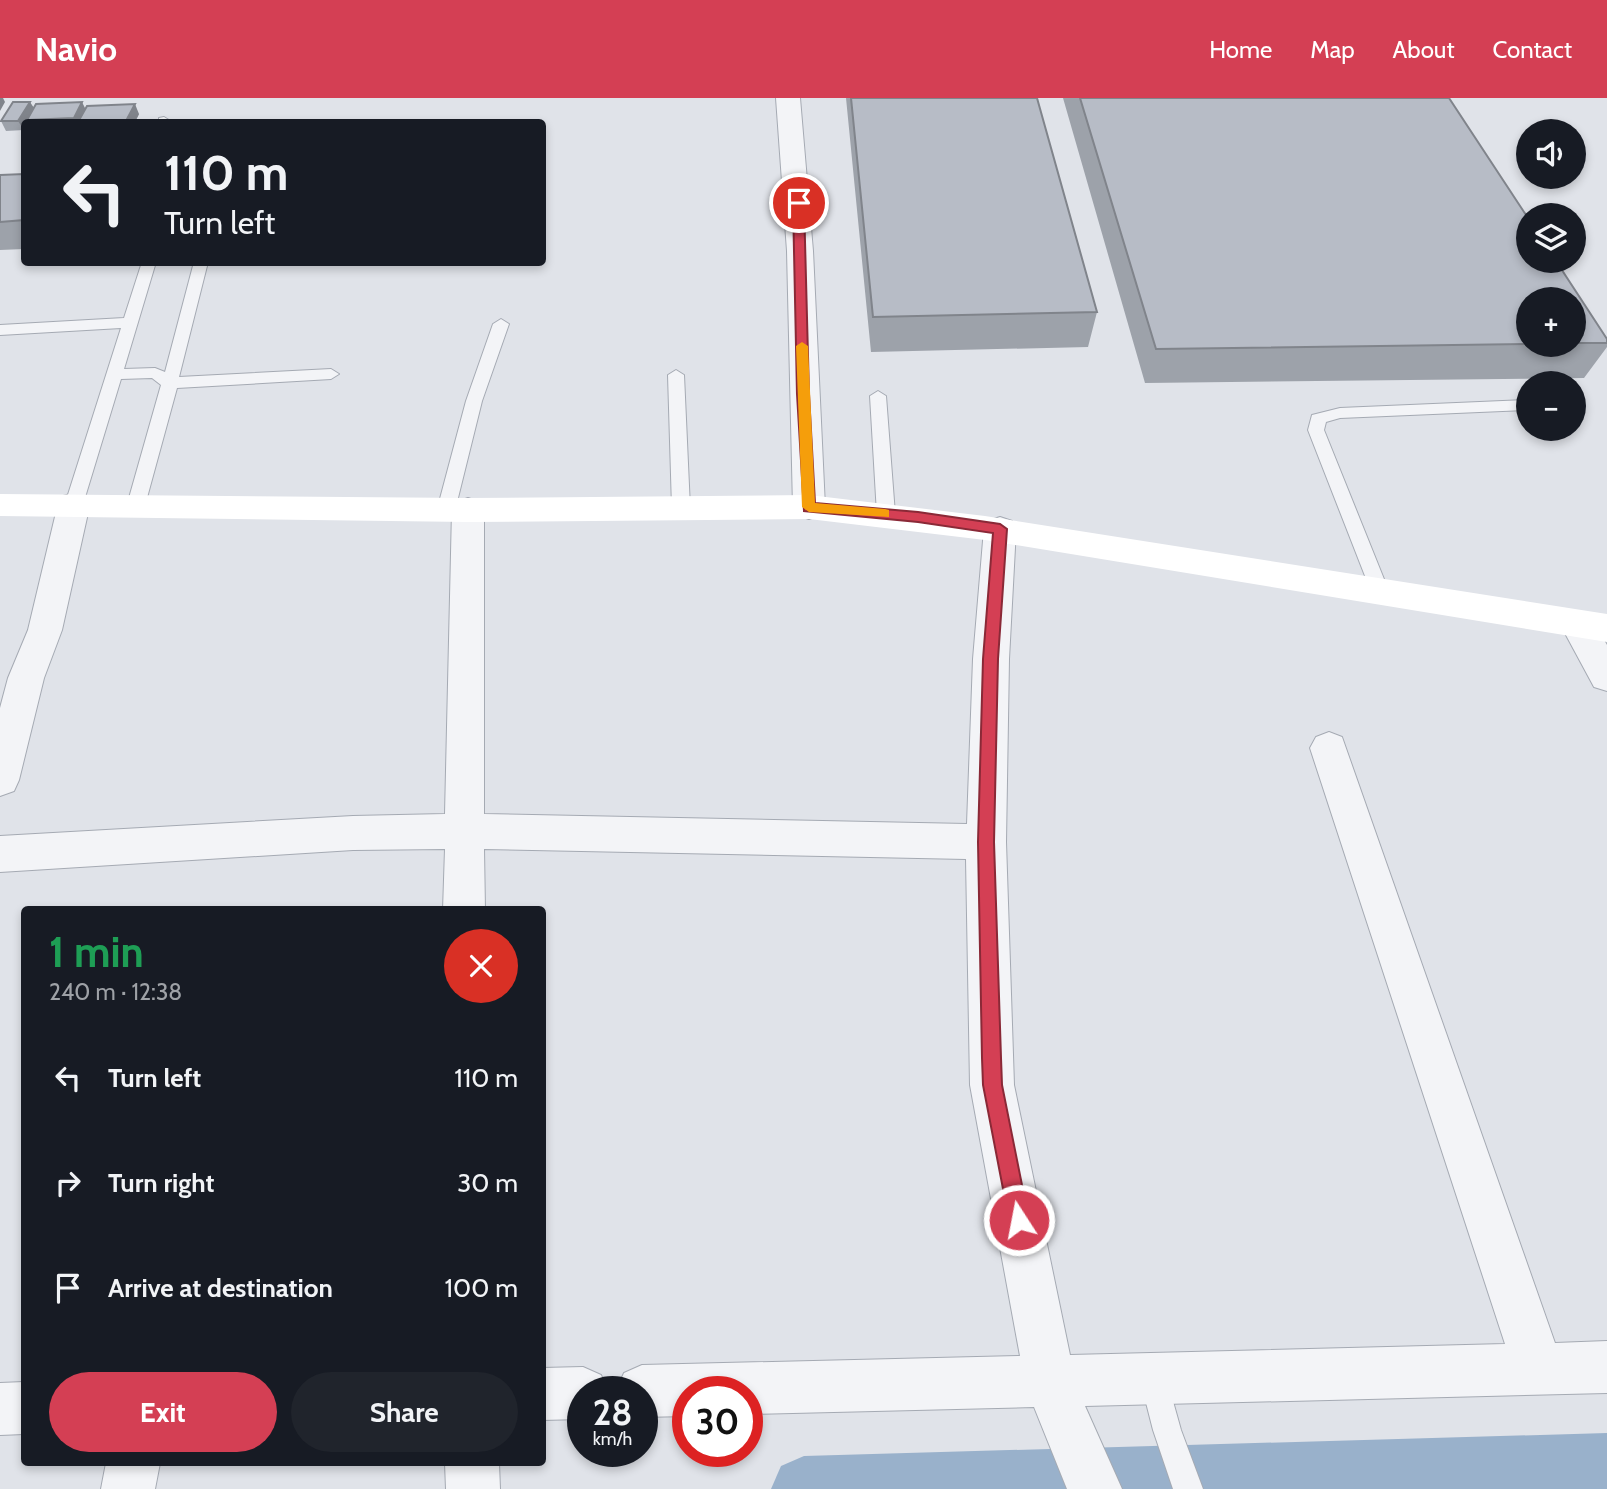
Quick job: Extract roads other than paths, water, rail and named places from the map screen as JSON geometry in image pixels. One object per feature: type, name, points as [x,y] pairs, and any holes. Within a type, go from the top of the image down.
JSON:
[{"type":"street","points":[[788,98],[798,175],[803,394],[809,507]]},
{"type":"street","points":[[0,780],[26,678],[45,631],[74,504]]},
{"type":"street","points":[[0,505],[457,510],[809,507],[886,514],[1000,529],[1381,594],[1592,626],[1607,677]]},
{"type":"street","points":[[457,510],[464,906]]},
{"type":"street","points":[[1000,529],[990,659],[986,842],[992,1085],[1050,1381],[1070,1435],[1095,1489]]},
{"type":"street","points":[[1328,748],[1539,1369]]},
{"type":"street","points":[[0,854],[353,833],[463,831],[986,842]]},
{"type":"street","points":[[658,1391],[1607,1367]]},
{"type":"street","points":[[546,1394],[567,1393]]},
{"type":"street","points":[[0,1409],[21,1408]]},
{"type":"street","points":[[128,1489],[132,1466]]},
{"type":"street","points":[[472,1466],[473,1489]]},
{"type":"lane","points":[[74,504],[148,266]]},
{"type":"lane","points":[[136,505],[200,266]]},
{"type":"lane","points":[[0,330],[129,323]]},
{"type":"lane","points":[[457,510],[474,401],[501,324]]},
{"type":"lane","points":[[113,374],[155,373],[170,383],[331,374]]},
{"type":"lane","points":[[676,375],[681,508]]},
{"type":"lane","points":[[878,396],[886,514]]},
{"type":"lane","points":[[1381,594],[1315,430],[1318,419],[1339,413],[1516,406]]},
{"type":"lane","points":[[1154,1379],[1167,1430],[1188,1489]]},
{"type":"waterway","points":[[804,1489],[1607,1466]]}]
